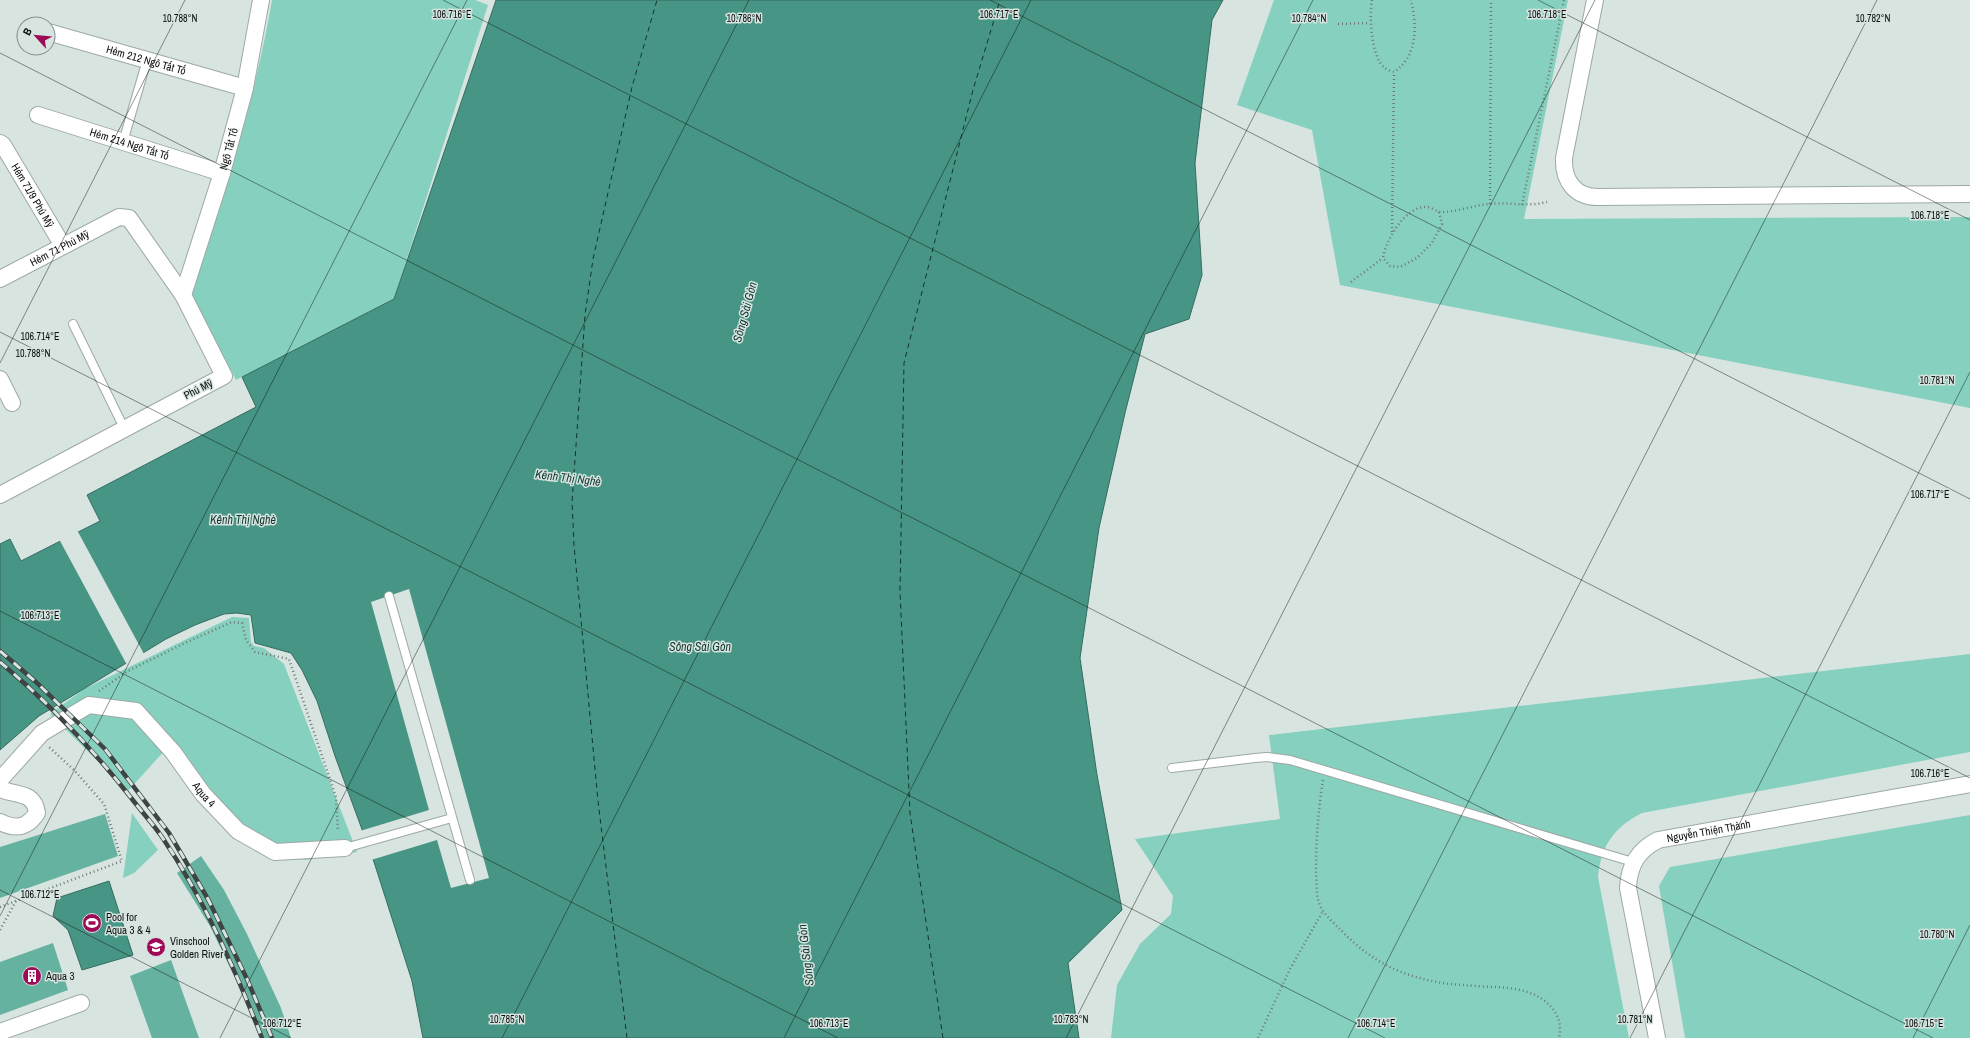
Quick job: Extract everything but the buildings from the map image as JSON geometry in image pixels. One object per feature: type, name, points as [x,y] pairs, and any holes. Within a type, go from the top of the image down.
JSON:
[{"type":"street","name":"Ngô Tất Tố","points":[[183,295],[222,173],[245,88],[261,0]]},
{"type":"street","points":[[1595,0],[1564,158],[1565,175],[1568,182],[1578,193],[1585,196],[1598,197],[1970,194]]},
{"type":"street","name":"Hẻm 212 Ngô Tất Tố","points":[[56,34],[245,88]]},
{"type":"street","name":"Hẻm 214 Ngô Tất Tố","points":[[38,115],[222,173]]},
{"type":"street","name":"Hẻm 71/9 Phú Mỹ","points":[[2,144],[63,246]]},
{"type":"street","name":"Hẻm 71 Phú Mỹ","points":[[0,279],[119,217]]},
{"type":"street","name":"Phú Mỹ","points":[[0,495],[224,376],[183,295],[129,218],[119,217]]},
{"type":"street","points":[[0,379],[12,403]]},
{"type":"street","name":"Aqua 4","points":[[0,780],[42,733],[89,705],[136,711],[173,752],[203,794],[238,831],[275,852],[345,848]]},
{"type":"street","name":"Nguyễn Thiện Thành","points":[[1657,1038],[1628,888],[1629,876],[1633,862],[1648,844],[1658,840],[1970,784]]},
{"type":"street","points":[[0,789],[31,798],[36,805],[37,813],[31,822],[18,827],[9,827],[0,822]]},
{"type":"street","points":[[0,1032],[81,1003]]},
{"type":"lane","points":[[123,142],[147,60]]},
{"type":"lane","points":[[73,324],[124,428]]},
{"type":"lane","points":[[389,596],[470,880]]},
{"type":"lane","points":[[1172,768],[1267,757],[1290,760],[1633,862]]},
{"type":"lane","name":"Aqua 4","points":[[345,848],[452,818]]},
{"type":"path","points":[[1372,0],[1370,23],[1373,44],[1381,64],[1385,68],[1394,72]]},
{"type":"path","points":[[1394,72],[1409,58],[1414,41],[1415,16],[1411,0]]},
{"type":"path","points":[[1490,204],[1491,0]]},
{"type":"path","points":[[1522,205],[1564,0]]},
{"type":"path","points":[[1338,24],[1370,23]]},
{"type":"path","points":[[1392,232],[1394,72]]},
{"type":"path","points":[[1351,282],[1383,258],[1385,247],[1392,232],[1407,215],[1416,208],[1427,207],[1439,212],[1490,204],[1534,205],[1547,202]]},
{"type":"path","points":[[1383,258],[1390,266],[1400,267],[1417,258],[1432,243],[1442,224],[1439,212]]},
{"type":"path","points":[[94,695],[128,671],[187,642],[232,622],[242,623],[246,640],[255,652],[289,659],[336,797],[338,831]]},
{"type":"path","points":[[0,907],[122,861],[104,804],[74,770],[46,745]]},
{"type":"path","points":[[1324,770],[1318,815],[1316,860],[1317,897],[1323,911],[1367,954],[1387,966],[1408,975],[1462,985],[1520,990],[1541,998],[1557,1014],[1560,1038]]},
{"type":"path","points":[[0,930],[16,901]]},
{"type":"path","points":[[1258,1038],[1290,969],[1323,911]]},
{"type":"shaded area","points":[[272,0],[475,0],[488,5],[394,299],[236,380],[191,295],[237,149],[257,75]]},
{"type":"shaded area","points":[[1274,0],[1568,0],[1524,219],[1970,217],[1970,408],[1340,285],[1312,130],[1237,105]]},
{"type":"shaded area","points":[[232,617],[249,618],[251,642],[254,646],[264,648],[284,664],[357,852],[306,860],[294,859],[277,856],[235,838],[212,816],[165,750],[128,791],[50,714],[84,689]]},
{"type":"shaded area","points":[[1970,654],[1970,752],[1642,813],[1632,818],[1617,831],[1606,847],[1602,856],[1598,877],[1629,1038],[1111,1038],[1117,985],[1140,944],[1171,914],[1173,896],[1135,839],[1280,819],[1269,735]]},
{"type":"shaded area","points":[[132,813],[158,850],[134,873],[123,878]]},
{"type":"shaded area","points":[[1970,815],[1970,1038],[1685,1038],[1659,886],[1670,867]]},
{"type":"water","name":"Sông Sài Gòn","points":[[496,0],[1223,0],[1212,20],[1195,163],[1202,275],[1189,319],[1145,334],[1125,413],[1099,528],[1080,658],[1097,775],[1122,910],[1068,963],[1079,1038],[423,1038],[412,981],[374,862],[335,756],[317,701],[302,670],[291,653],[255,643],[251,615],[237,613],[224,614],[195,625],[166,639],[39,716],[0,750],[0,544],[10,539],[21,561],[100,521],[87,495],[256,407],[242,377],[394,299]]},
{"type":"water","name":"Pool for Aqua 3 & 4","points":[[109,881],[133,955],[82,970],[68,930],[53,916],[57,898]]},
{"type":"pier","points":[[77,530],[144,654],[127,665],[59,539]]},
{"type":"pier","points":[[409,589],[489,878],[451,888],[437,840],[371,860],[360,831],[429,810],[371,602]]},
{"type":"ferry route","points":[[627,1038],[598,801],[574,545],[572,502],[585,315],[593,259],[632,87],[657,0]]},
{"type":"ferry route","points":[[943,1038],[910,813],[900,592],[904,363],[973,90],[1000,0]]},
{"type":"railway","points":[[0,651],[36,682],[105,749],[169,833],[208,899],[247,979],[272,1038]]},
{"type":"railway","points":[[0,662],[53,710],[86,744],[117,780],[162,837],[192,885],[218,935],[230,960],[262,1038]]},
{"type":"place","name":"Pool for Aqua 3 & 4","points":[[92,923]]},
{"type":"place","name":"Vinschool Golden River","points":[[156,947]]},
{"type":"place","name":"Aqua 3","points":[[32,976]]},
{"type":"water label","name":"Kênh Thị Nghè","points":[[568,478]]},
{"type":"water label","name":"Kênh Thị Nghè","points":[[243,520]]}]
